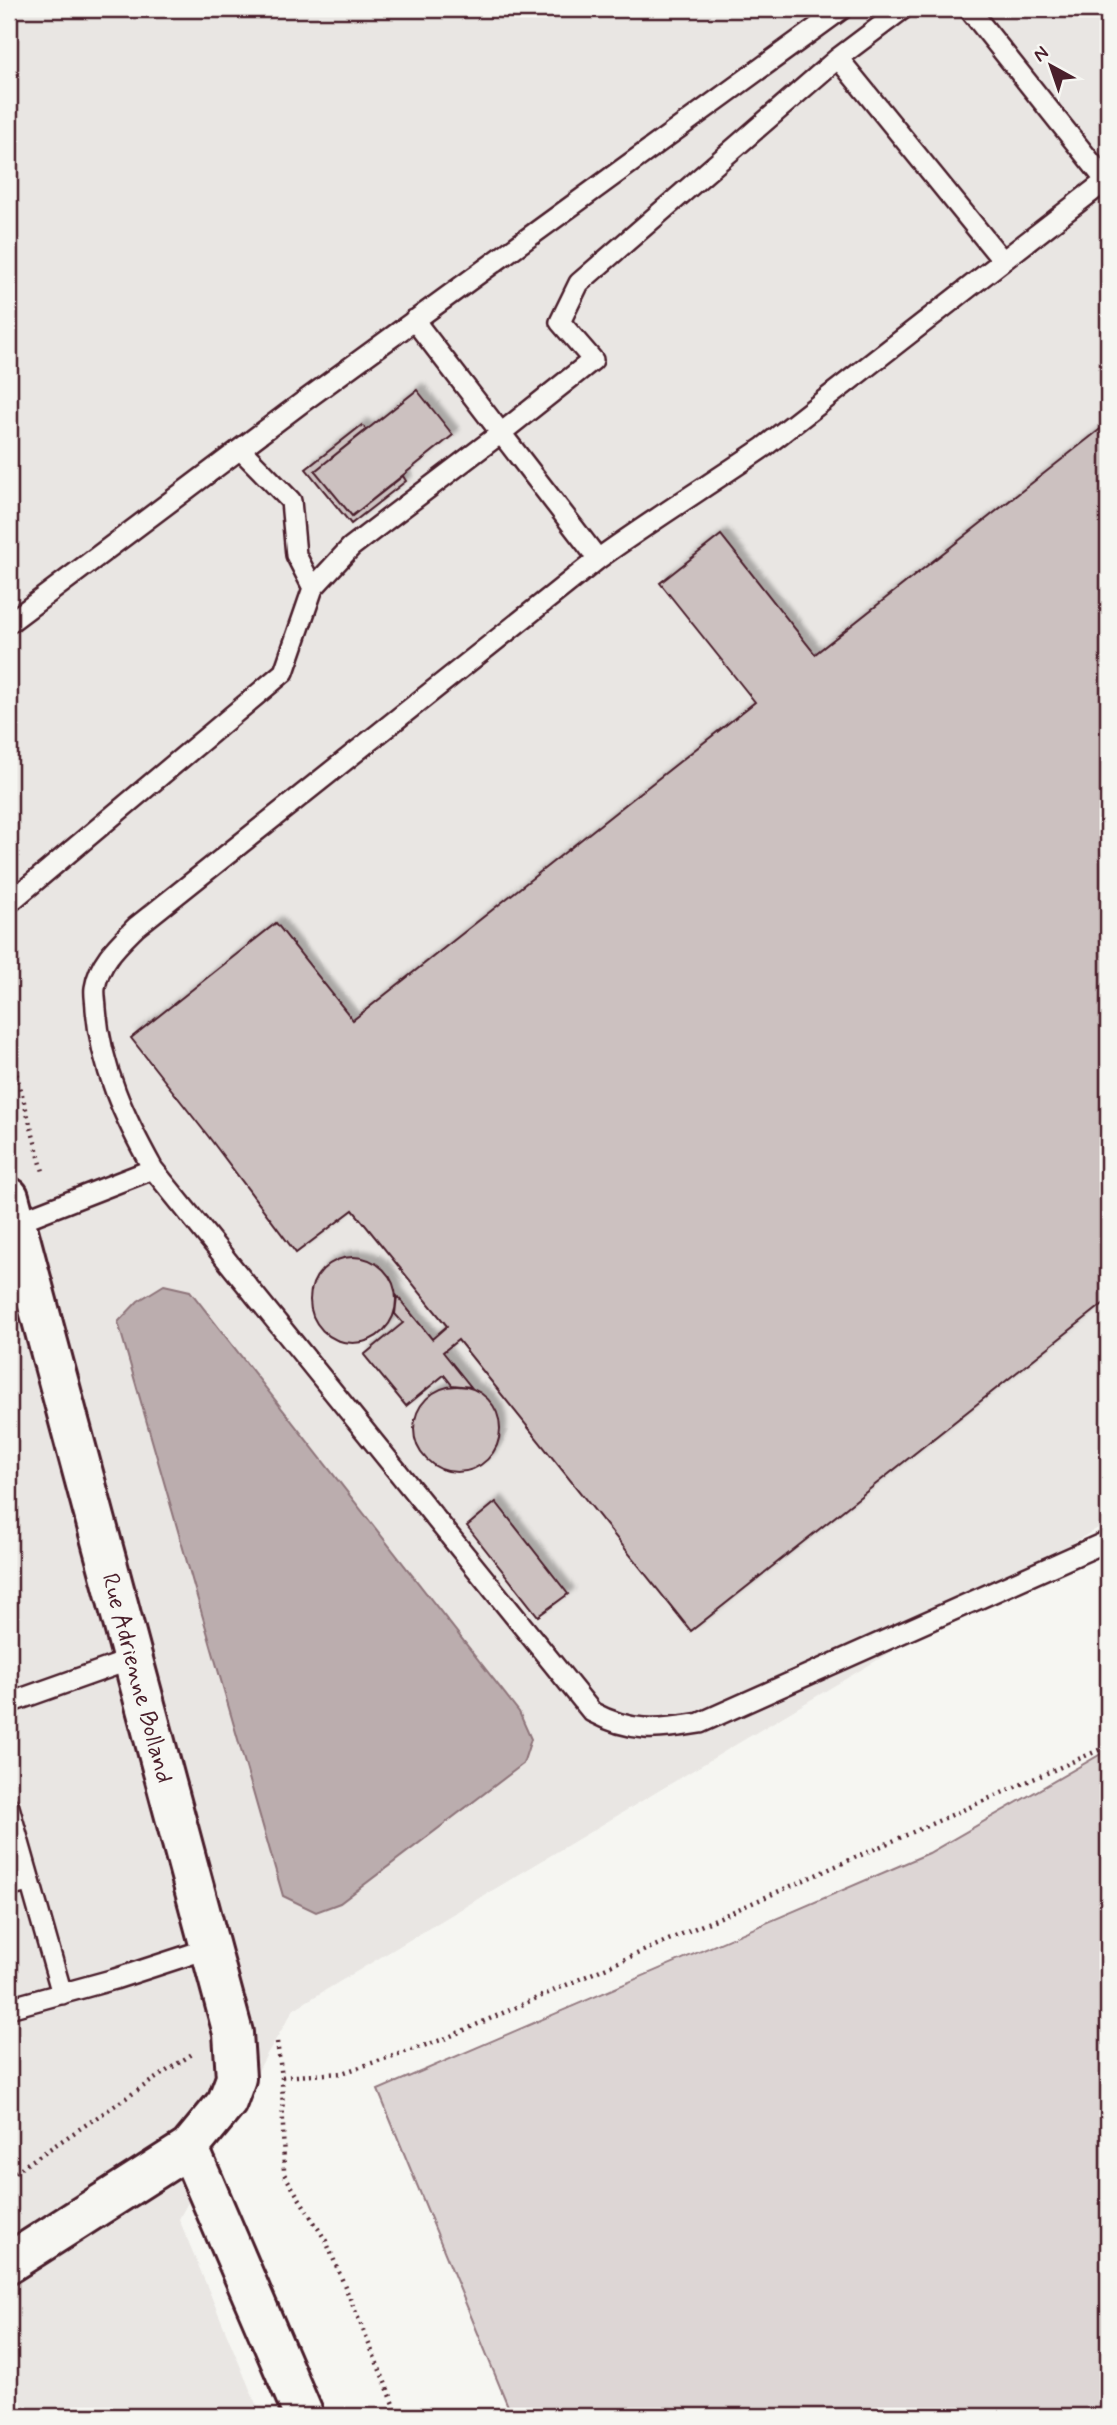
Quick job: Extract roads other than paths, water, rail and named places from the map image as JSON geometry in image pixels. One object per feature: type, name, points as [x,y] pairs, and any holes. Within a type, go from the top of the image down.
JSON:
[{"type":"street","name":"Rue Adrienne Bolland","points":[[9,2263],[189,2148],[227,2102],[236,2078],[233,2033],[13,1209]]},
{"type":"street","points":[[189,2148],[304,2416]]},
{"type":"lane","points":[[9,623],[414,320],[842,9]]},
{"type":"lane","points":[[9,903],[284,672],[313,588],[351,547],[593,360],[560,322],[579,282],[838,58],[903,9]]},
{"type":"lane","points":[[969,9],[1107,180],[764,447],[598,559],[136,927],[109,955],[94,988],[98,1030],[126,1121],[153,1170],[593,1712],[614,1724],[641,1730],[699,1723],[1108,1541]]},
{"type":"lane","points":[[838,58],[1003,261]]},
{"type":"lane","points":[[414,320],[598,559]]},
{"type":"lane","points":[[240,449],[291,501],[296,555],[313,588]]},
{"type":"lane","points":[[13,1209],[153,1170]]},
{"type":"lane","points":[[9,1703],[133,1659]]},
{"type":"lane","points":[[9,1807],[62,1994]]},
{"type":"lane","points":[[9,1887],[30,1881]]},
{"type":"lane","points":[[9,2008],[115,1979],[210,1948]]}]
